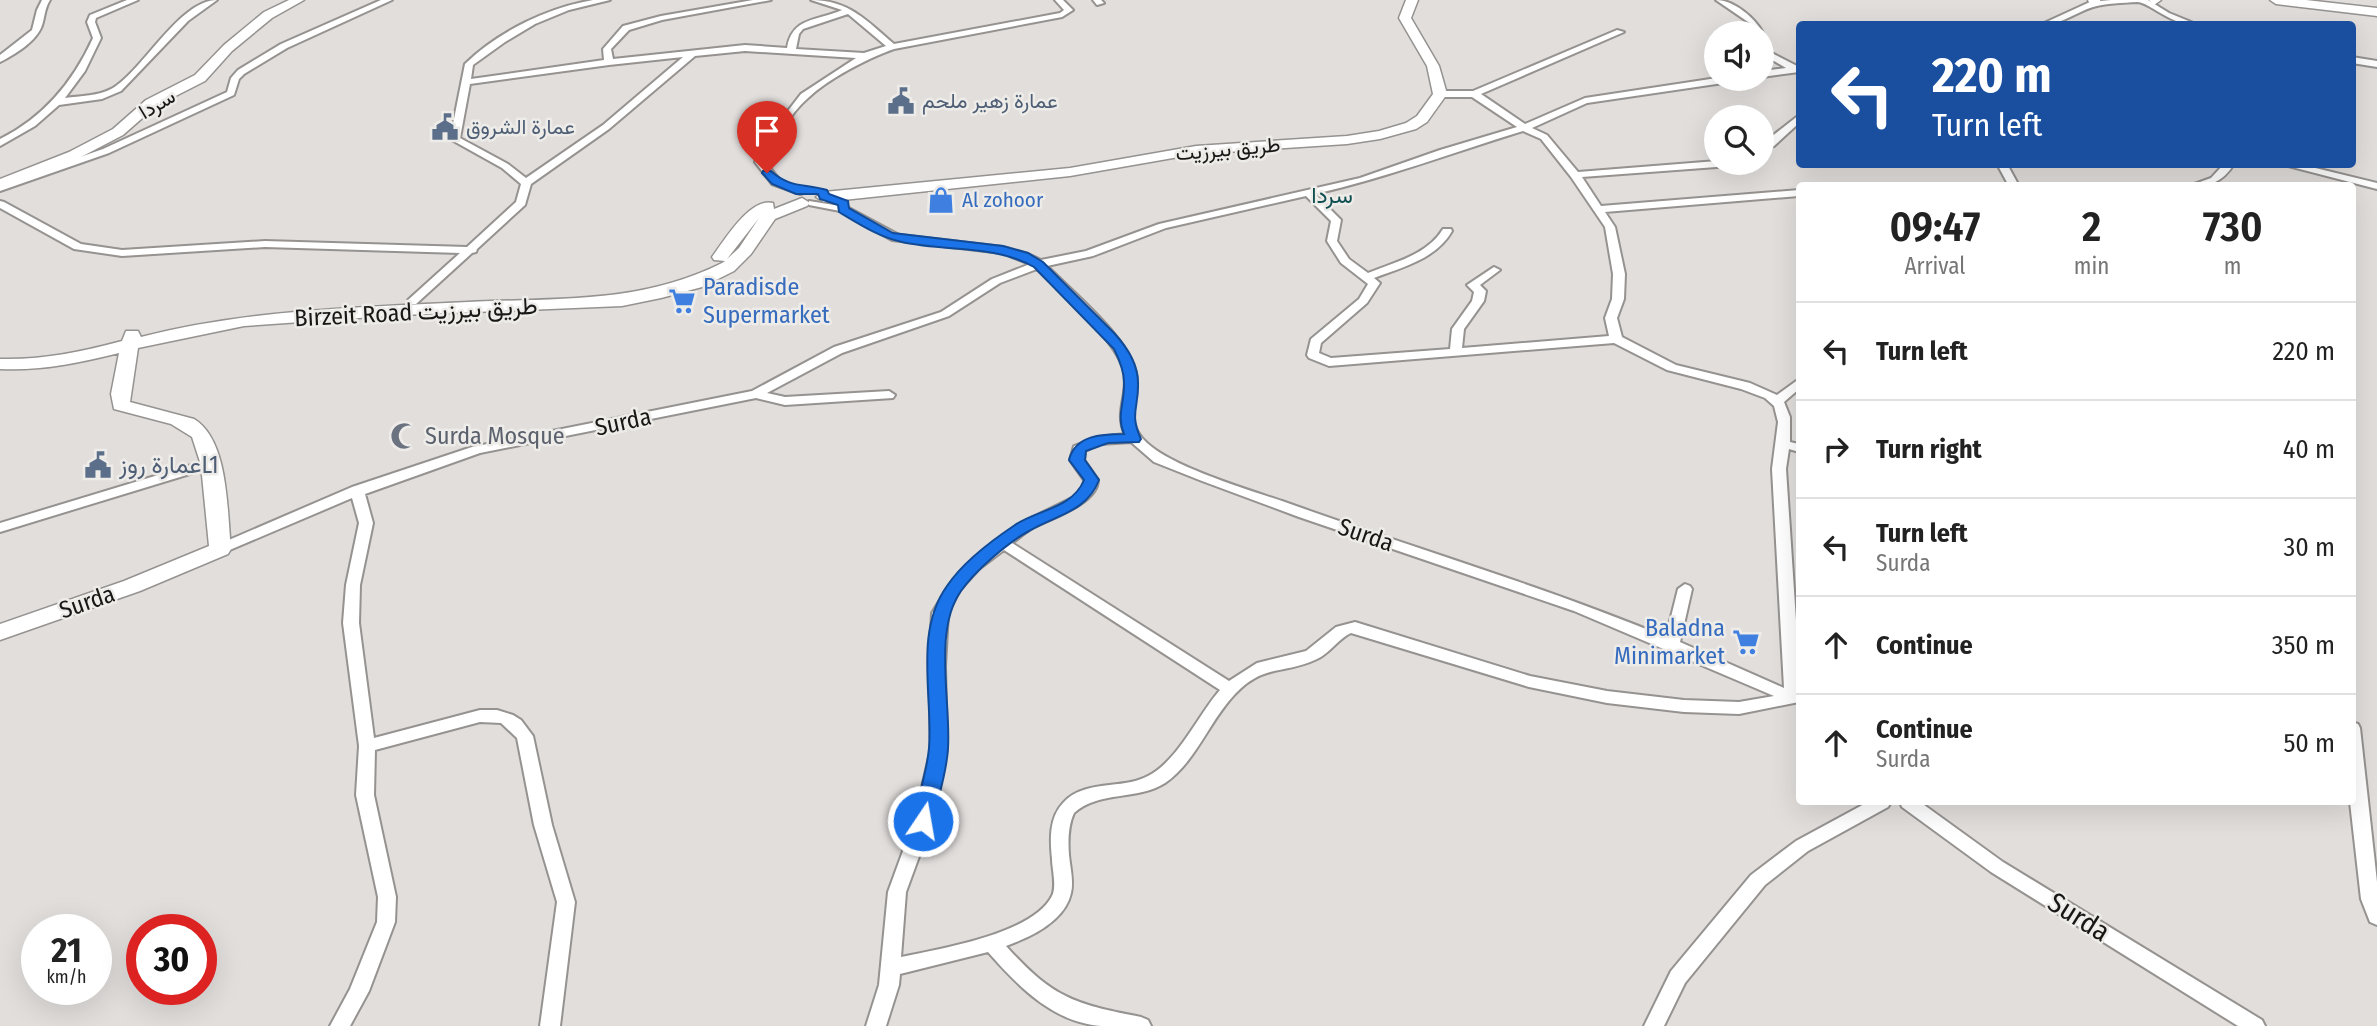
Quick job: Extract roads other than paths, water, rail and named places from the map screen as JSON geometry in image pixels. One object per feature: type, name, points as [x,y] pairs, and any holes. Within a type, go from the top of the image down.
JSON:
[{"type":"main road","name":"سردا","points":[[0,186],[74,155],[118,132],[152,103],[200,78],[228,48],[268,15],[298,0]]},
{"type":"main road","points":[[1412,0],[1405,18],[1433,66],[1440,94]]},
{"type":"main road","points":[[2276,0],[2377,12]]},
{"type":"main road","name":"طريق بيرزيت","points":[[897,188],[1070,172],[1206,149],[1347,140],[1380,135],[1411,126],[1422,119],[1440,94]]},
{"type":"main road","name":"Birzeit Road طريق بيرزيت","points":[[130,347],[212,316],[252,310],[622,301],[661,293],[696,283],[728,267],[746,251],[769,216],[808,197],[897,188]]},
{"type":"main road","name":"Birzeit Road طريق بيرزيت","points":[[808,197],[897,188]]},
{"type":"main road","name":"Birzeit Road طريق بيرزيت","points":[[0,350],[43,352],[130,347],[154,342],[180,332],[244,321],[407,306]]},
{"type":"main road","points":[[0,364],[26,365],[113,357],[130,347]]},
{"type":"main road","points":[[130,347],[120,394],[121,405],[196,428],[205,440],[211,463],[220,549]]},
{"type":"main road","name":"Surda","points":[[0,632],[132,586],[220,549]]},
{"type":"street","points":[[0,59],[31,36],[37,27],[38,10],[46,0]]},
{"type":"street","points":[[0,143],[58,102],[93,48],[97,38],[91,22],[93,18],[134,0]]},
{"type":"street","points":[[58,102],[102,96],[118,89],[185,19],[213,0]]},
{"type":"street","points":[[0,186],[106,151],[231,93],[235,78],[262,59],[284,46],[388,0]]},
{"type":"street","points":[[526,183],[505,166],[455,139],[469,64],[514,30],[569,5],[606,0]]},
{"type":"street","points":[[609,62],[607,49],[626,29],[661,18],[767,0]]},
{"type":"street","points":[[815,0],[849,10],[892,47]]},
{"type":"street","points":[[876,1026],[889,985],[897,892],[923,821],[939,749],[937,666],[940,613],[947,598],[963,577],[1003,543],[1038,518],[1069,506],[1086,494],[1091,480],[1077,460],[1079,449],[1086,444],[1107,439],[1134,439],[1126,422],[1132,382],[1120,347],[1039,264],[1003,250],[896,238],[843,206],[808,197],[776,182],[760,162],[772,138],[804,96],[865,56],[892,47],[1050,18],[1069,10],[1059,0]]},
{"type":"street","points":[[1720,0],[1751,21]]},
{"type":"street","points":[[2117,2],[2137,0]]},
{"type":"street","points":[[2053,21],[2095,2],[2151,1],[2166,15],[2183,21]]},
{"type":"street","points":[[791,51],[795,31],[801,26],[837,18],[849,10]]},
{"type":"street","points":[[1440,94],[1474,94],[1620,32]]},
{"type":"street","points":[[466,82],[609,62],[745,48],[865,56]]},
{"type":"street","points":[[407,306],[521,203],[526,183],[607,127],[693,53]]},
{"type":"street","points":[[1774,57],[1796,68]]},
{"type":"street","points":[[2356,61],[2377,64]]},
{"type":"street","points":[[1774,72],[1796,69]]},
{"type":"street","name":"Surda","points":[[220,549],[357,490],[421,466],[477,450],[756,394],[838,350],[945,314],[996,281],[1039,264],[1089,254],[1163,226],[1363,180],[1524,128],[1585,101],[1704,83]]},
{"type":"street","points":[[1474,94],[1524,128],[1544,137],[1599,209],[1609,227],[1619,274],[1618,299],[1611,318],[1616,339]]},
{"type":"street","points":[[1774,141],[1796,121]]},
{"type":"street","points":[[1575,175],[1704,165]]},
{"type":"street","points":[[2211,182],[2222,176],[2227,168]]},
{"type":"street","points":[[2302,168],[2377,186]]},
{"type":"street","points":[[843,206],[861,192]]},
{"type":"street","points":[[890,968],[992,943],[1027,929],[1054,909],[1061,899],[1063,889],[1060,848],[1062,819],[1067,809],[1085,797],[1141,788],[1164,775],[1178,761],[1230,689],[1255,670],[1272,663],[1315,653],[1345,628],[1355,627],[1529,681],[1607,697],[1684,706],[1739,708],[1796,701],[1779,470],[1784,424],[1782,408],[1777,401],[1760,392],[1681,371],[1616,339],[1349,361],[1329,362],[1313,355],[1315,342],[1363,301],[1374,282],[1345,261],[1332,241],[1336,220],[1308,193]]},
{"type":"street","points":[[1599,209],[1796,193]]},
{"type":"street","points":[[0,204],[78,247],[105,252],[265,244],[472,250]]},
{"type":"street","points":[[1367,277],[1429,251],[1445,237],[1447,231]]},
{"type":"street","points":[[1456,352],[1458,329],[1478,301],[1480,290],[1473,285],[1494,270]]},
{"type":"street","points":[[1777,401],[1796,385]]},
{"type":"street","points":[[756,394],[785,401],[889,395]]},
{"type":"street","name":"Surda","points":[[1134,439],[1159,459],[1194,474],[1551,597],[1672,645],[1796,701]]},
{"type":"street","points":[[1783,444],[1796,447]]},
{"type":"street","points":[[0,528],[211,463]]},
{"type":"street","points":[[340,1026],[359,992],[386,922],[387,897],[365,795],[367,746],[351,623],[353,585],[366,523],[357,490]]},
{"type":"street","points":[[1003,543],[1230,689]]},
{"type":"street","points":[[1672,645],[1685,589]]},
{"type":"street","points":[[367,746],[480,716],[507,719],[525,736],[543,825],[566,902],[550,1026]]},
{"type":"street","points":[[2356,770],[2370,899],[2377,917]]},
{"type":"street","points":[[1654,1026],[1678,977],[1758,880],[1802,846],[1877,805]]},
{"type":"street","name":"Surda","points":[[1912,805],[1997,867],[2255,1026]]},
{"type":"street","points":[[992,943],[1031,985],[1058,1004],[1090,1015],[1141,1026]]},
{"type":"place","name":"عمارة زهير ملحم","points":[[901,101]]},
{"type":"place","name":"عمارة الشروق","points":[[445,127]]},
{"type":"place","name":"Al zohoor","points":[[941,200]]},
{"type":"place","name":"Paradisde Supermarket","points":[[682,301]]},
{"type":"place","name":"Surda Mosque","points":[[404,436]]},
{"type":"place","name":"عمارة روزL1","points":[[98,465]]},
{"type":"place","name":"Baladna Minimarket","points":[[1746,642]]},
{"type":"district","name":"سردا","points":[[1332,195]]}]
